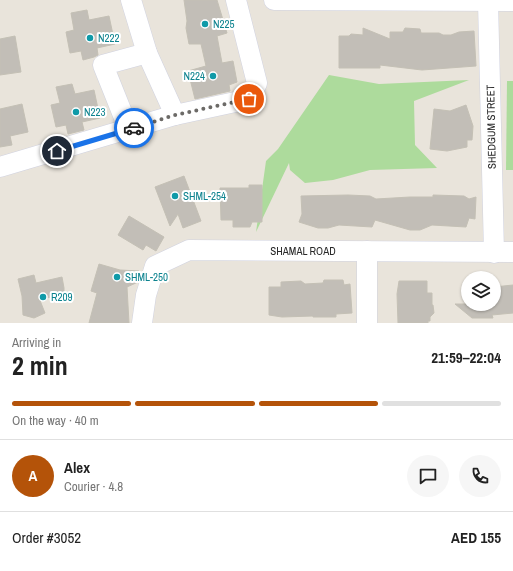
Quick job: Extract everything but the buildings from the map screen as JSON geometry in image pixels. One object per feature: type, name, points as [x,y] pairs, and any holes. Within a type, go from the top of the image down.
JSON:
[{"type":"street","points":[[131,0],[147,53],[175,115]]},
{"type":"street","points":[[0,167],[129,130],[175,115],[249,99],[257,83],[236,0]]},
{"type":"street","points":[[274,0],[513,1]]},
{"type":"street","name":"SHEDGUM STREET","points":[[488,1],[504,252]]},
{"type":"street","points":[[129,130],[104,65],[147,53]]},
{"type":"street","name":"SHAMAL ROAD","points":[[142,323],[146,295],[155,266],[189,250],[504,252]]},
{"type":"street","points":[[367,251],[367,323]]},
{"type":"green space","points":[[329,75],[379,84],[469,80],[414,101],[415,145],[437,168],[370,170],[333,180],[305,183],[290,170],[289,163],[256,232],[266,161],[278,149]]},
{"type":"green space","points":[[507,81],[513,81],[513,170],[506,170]]},
{"type":"way so far","points":[[134,128],[175,115],[249,99]]},
{"type":"place","name":"N225","points":[[205,24]]},
{"type":"place","name":"N222","points":[[90,38]]},
{"type":"place","name":"N224","points":[[213,76]]},
{"type":"place","name":"N223","points":[[76,112]]},
{"type":"place","name":"SHML-254","points":[[175,196]]},
{"type":"place","name":"SHML-250","points":[[117,277]]},
{"type":"place","name":"R209","points":[[43,297]]},
{"type":"route","points":[[57,151],[134,128]]}]
